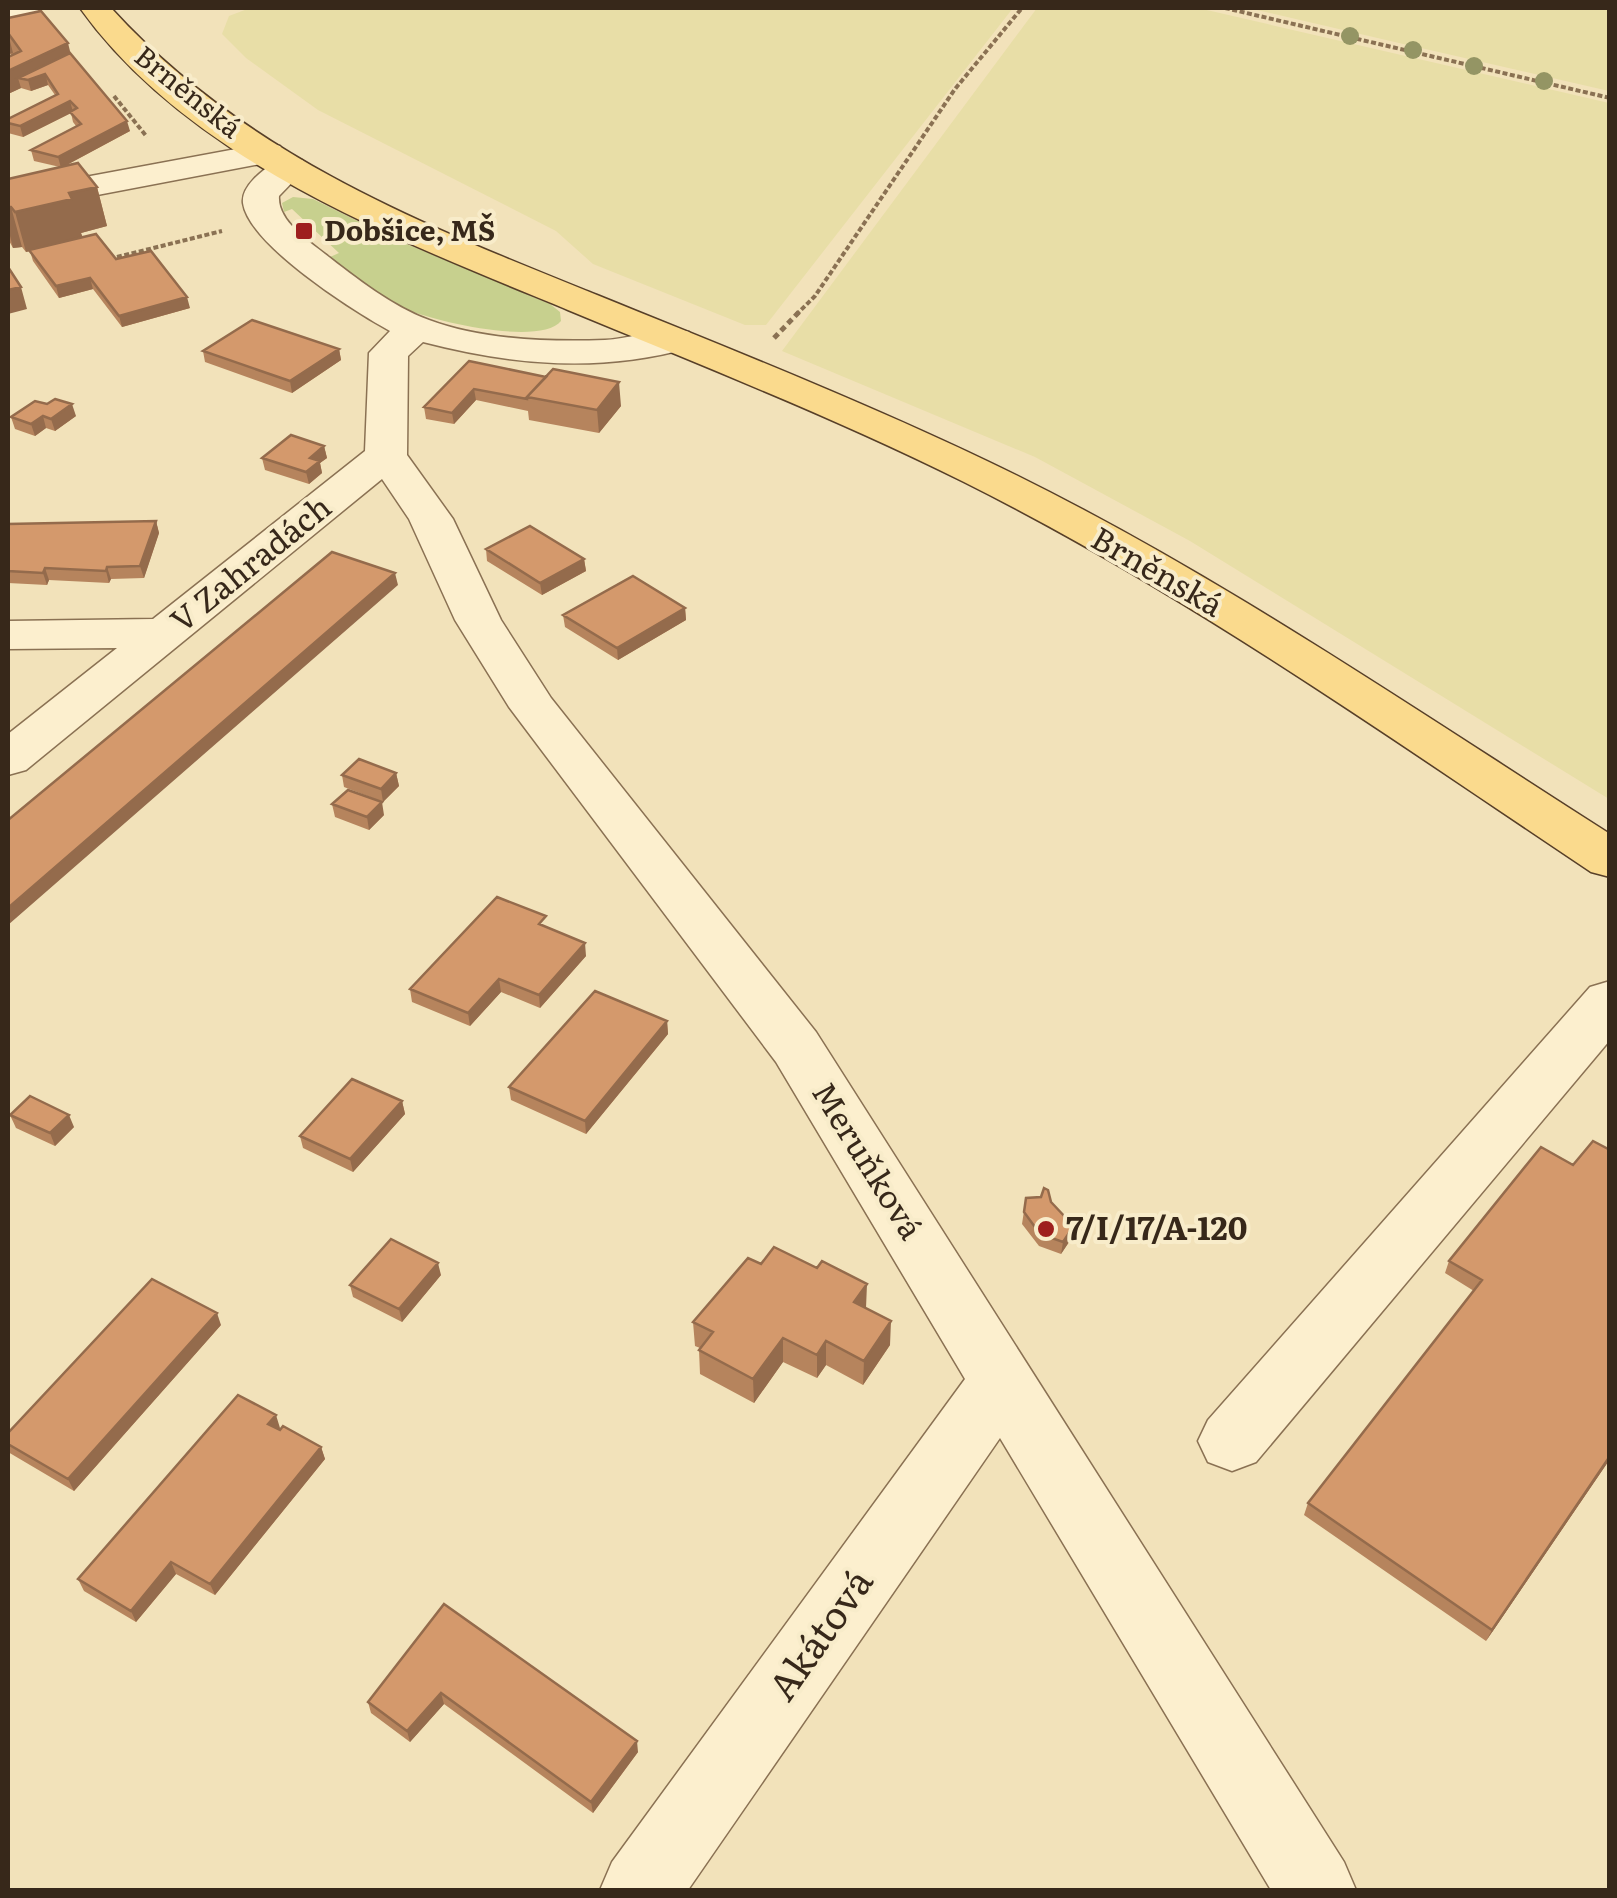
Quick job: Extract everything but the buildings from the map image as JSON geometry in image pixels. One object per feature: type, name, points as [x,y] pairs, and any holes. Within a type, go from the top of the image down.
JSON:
[{"type":"main road","name":"Brněnská","points":[[96,8],[172,85],[279,160],[398,223],[902,438],[1067,519],[1228,613],[1610,859]]},
{"type":"street","points":[[8,14],[25,8]]},
{"type":"street","points":[[8,210],[120,182],[279,160]]},
{"type":"street","points":[[279,160],[260,199],[262,208],[284,238],[342,284],[415,328],[574,352],[636,350],[675,340]]},
{"type":"street","points":[[386,455],[389,353],[415,328]]},
{"type":"street","name":"V Zahradách","points":[[8,758],[386,455]]},
{"type":"street","name":"Meruňková","points":[[386,455],[430,519],[478,620],[533,707],[796,1047],[1316,1890]]},
{"type":"street","points":[[8,636],[166,632]]},
{"type":"street","points":[[1232,1442],[1599,1030]]},
{"type":"street","name":"Akátová","points":[[640,1890],[1002,1381]]},
{"type":"path","points":[[740,368],[815,296],[955,89],[1022,8]]},
{"type":"path","points":[[1225,8],[1610,98]]},
{"type":"path","points":[[110,91],[224,231]]},
{"type":"path","points":[[117,257],[235,228]]},
{"type":"shaded area","points":[[250,8],[1013,8],[766,325],[745,325],[593,264],[556,231],[318,110],[246,58],[222,34],[229,16]]},
{"type":"shaded area","points":[[1037,8],[1198,8],[1609,103],[1609,799],[1190,541],[1035,457],[782,351]]},
{"type":"shaded area","points":[[1248,8],[1609,8],[1609,91],[1399,43]]},
{"type":"green space","points":[[293,197],[313,199],[390,237],[550,304],[560,312],[561,321],[532,332],[511,332],[440,320],[406,309],[330,257],[339,253],[292,209],[284,212],[282,203]]},
{"type":"place","name":"Dobšice, MŠ","points":[[304,231]]},
{"type":"place","name":"7/I/17/A-120","points":[[1046,1229]]}]
